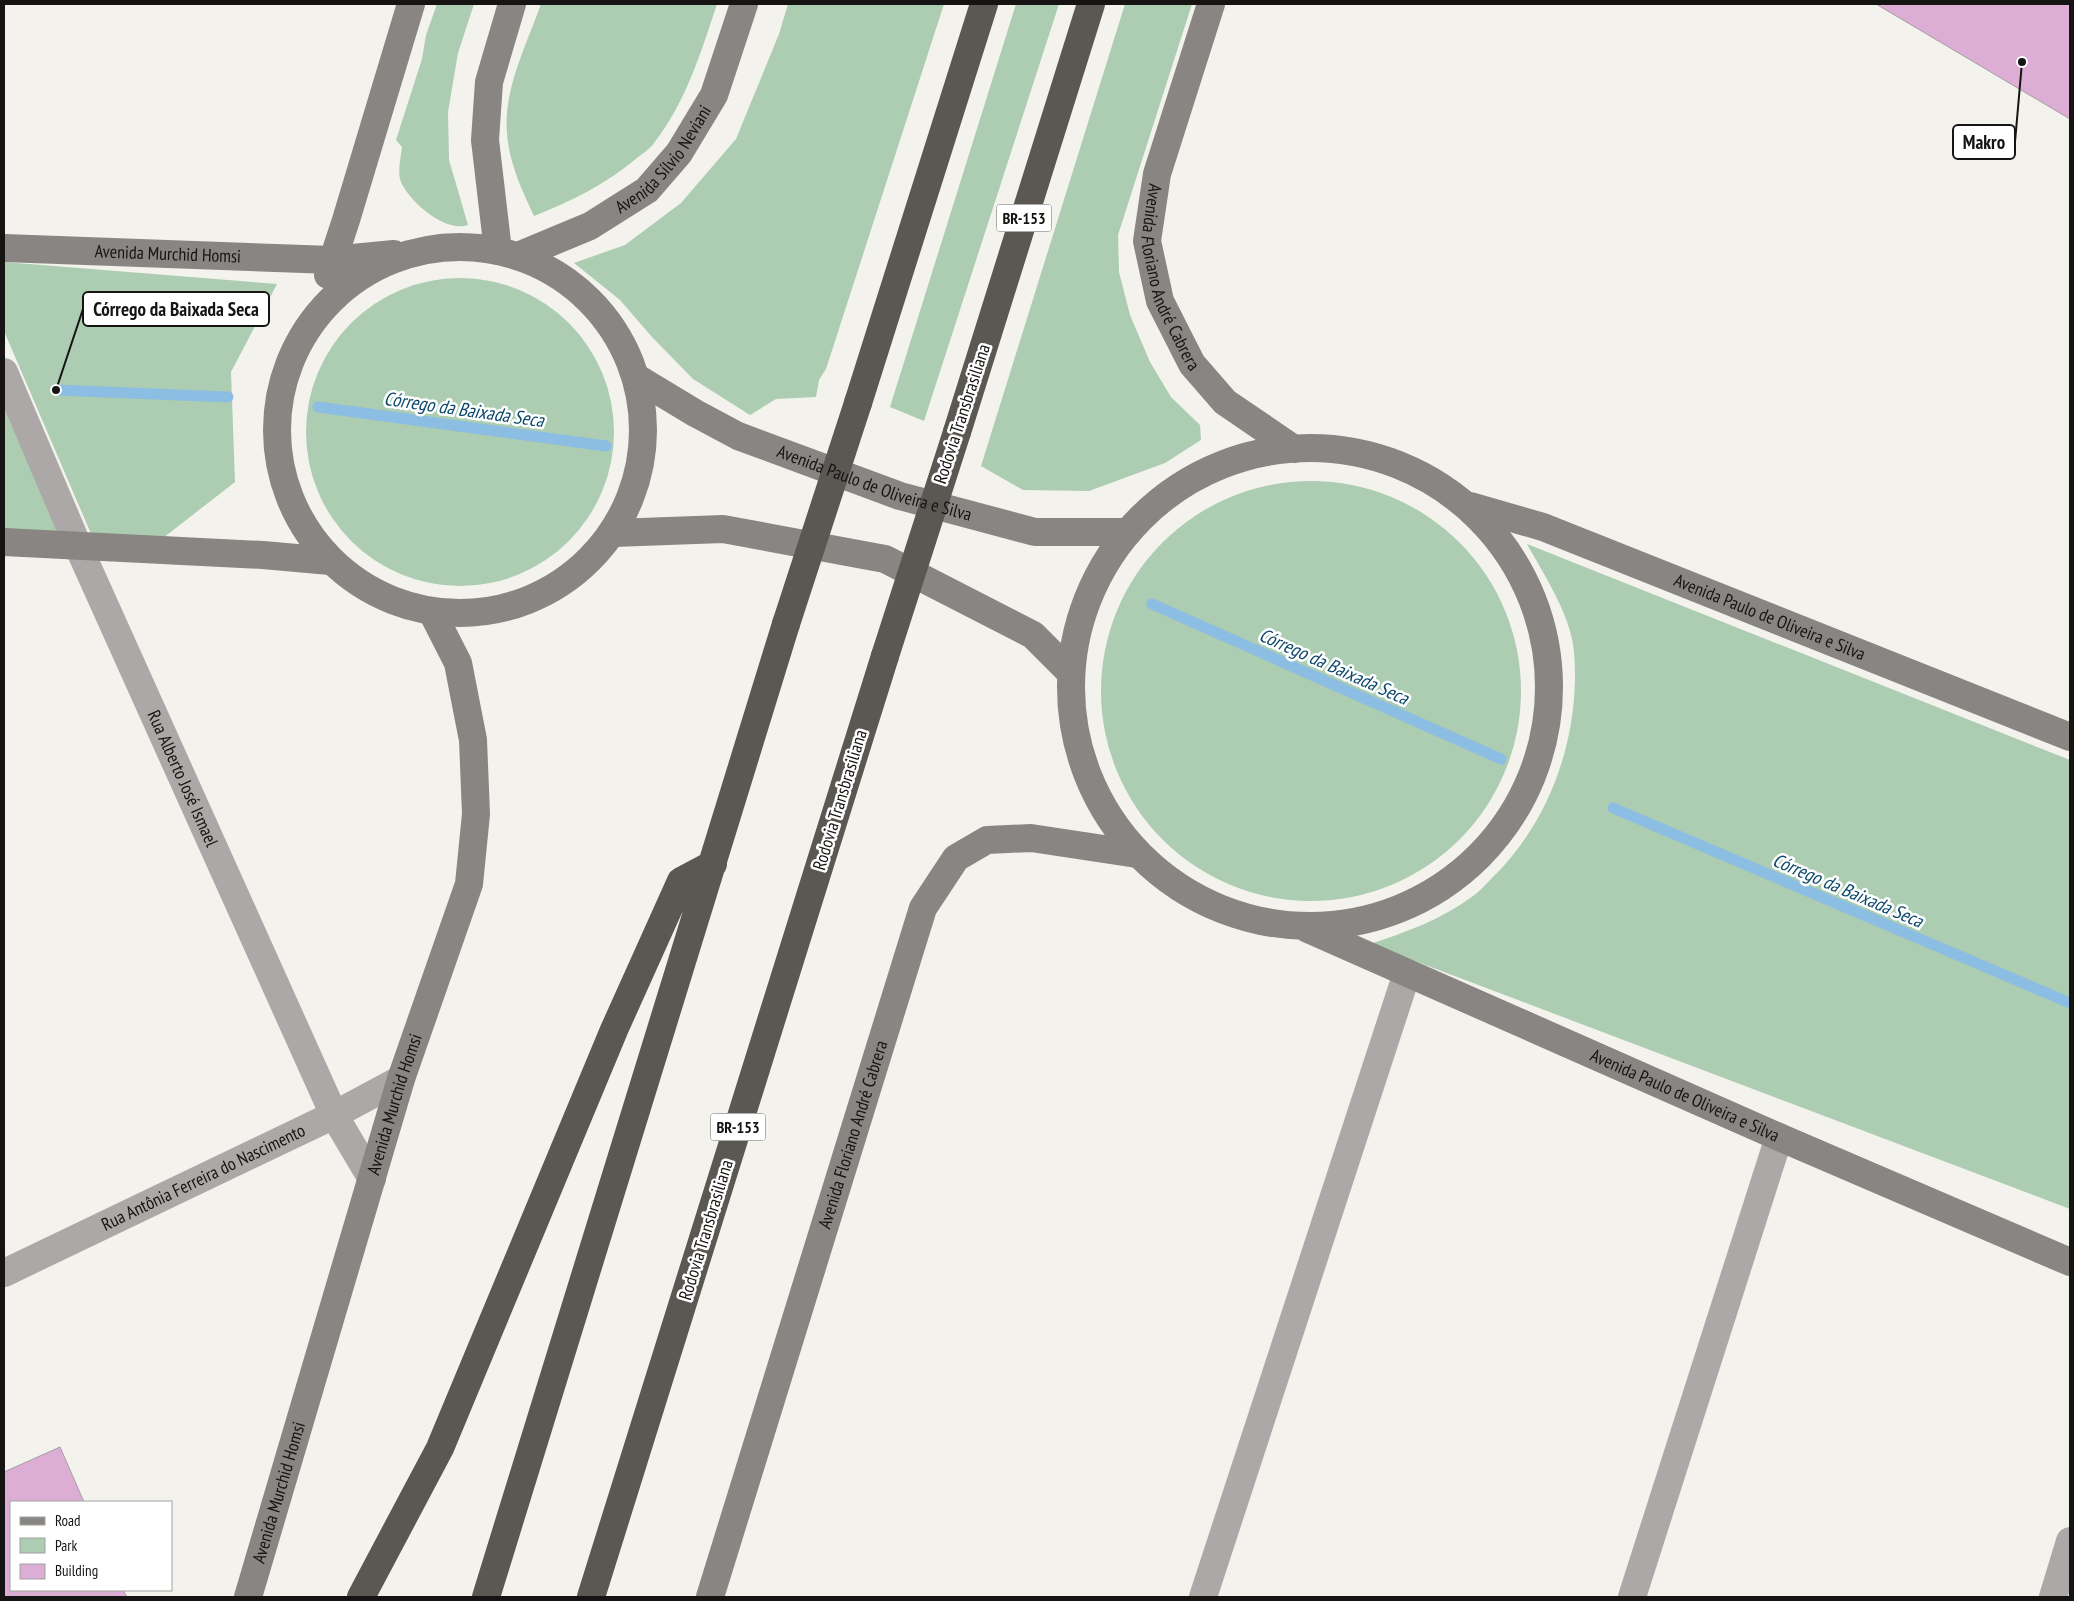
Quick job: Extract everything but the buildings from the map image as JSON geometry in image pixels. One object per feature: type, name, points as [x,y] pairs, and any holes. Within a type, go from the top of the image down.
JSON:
[{"type":"highway","points":[[486,1597],[786,624],[984,4]]},
{"type":"highway","name":"Rodovia Transbrasiliana","points":[[592,1597],[885,656],[1091,4]]},
{"type":"highway","points":[[361,1597],[440,1448],[614,1030],[681,881],[713,864]]},
{"type":"main road","points":[[312,323],[346,220],[411,4]]},
{"type":"main road","points":[[508,253],[484,140],[489,82],[512,4]]},
{"type":"main road","name":"Avenida Sílvio Neviani","points":[[508,253],[590,226],[647,190],[678,153],[714,95],[744,4]]},
{"type":"main road","name":"Avenida Floriano André Cabrera","points":[[1211,4],[1157,174],[1147,241],[1160,301],[1192,364],[1226,402],[1294,449]]},
{"type":"main road","points":[[459,247],[508,253],[545,267],[570,283],[592,302],[611,325],[626,350],[637,378],[644,410],[644,442],[639,474],[628,505],[613,533],[594,556],[572,576],[547,592],[520,603],[491,611],[462,614],[432,612],[395,602],[361,585],[330,561],[312,539],[296,515],[285,488],[278,460],[276,431],[278,402],[285,374],[296,347],[312,323],[331,301],[353,282],[385,263],[420,252],[459,247]]},
{"type":"main road","name":"Avenida Murchid Homsi","points":[[4,248],[332,260],[420,252]]},
{"type":"main road","name":"Avenida Paulo de Oliveira e Silva","points":[[637,378],[738,436],[900,496],[1035,532],[1128,532]]},
{"type":"main road","points":[[1294,449],[1331,449],[1368,455],[1403,467],[1436,484],[1466,505],[1492,531],[1514,561],[1531,593],[1543,629],[1549,664],[1550,701],[1545,738],[1534,773],[1518,806],[1497,836],[1472,863],[1443,886],[1410,904],[1376,917],[1339,924],[1302,926],[1265,922],[1230,912],[1196,897],[1165,878],[1137,854],[1113,823],[1093,789],[1079,752],[1072,713],[1071,673],[1076,636],[1088,598],[1106,564],[1128,532],[1155,505],[1186,483],[1220,466],[1256,454],[1294,449]]},
{"type":"main road","name":"Avenida Paulo de Oliveira e Silva","points":[[1466,505],[1543,527],[2070,737]]},
{"type":"main road","points":[[613,533],[723,530],[885,559],[1033,635],[1071,673]]},
{"type":"main road","points":[[4,542],[263,555],[330,561]]},
{"type":"main road","name":"Avenida Murchid Homsi","points":[[248,1597],[401,1079],[469,884],[476,814],[473,740],[458,663],[432,612]]},
{"type":"main road","name":"Avenida Floriano André Cabrera","points":[[710,1597],[923,908],[956,858],[987,840],[1031,838],[1137,854]]},
{"type":"main road","name":"Avenida Paulo de Oliveira e Silva","points":[[1302,926],[1779,1137],[2070,1262]]},
{"type":"street","name":"Rua Alberto José Ismael","points":[[4,372],[78,546],[334,1114],[372,1179]]},
{"type":"street","points":[[1203,1597],[1407,973]]},
{"type":"street","name":"Rua Antônia Ferreira do Nascimento","points":[[4,1273],[334,1114],[401,1079]]},
{"type":"street","points":[[1632,1597],[1779,1137]]},
{"type":"street","points":[[2053,1597],[2070,1541]]},
{"type":"green space","points":[[437,4],[474,4],[458,53],[448,112],[449,160],[468,225],[449,224],[429,214],[420,207],[406,190],[399,174],[402,147],[396,140],[422,59],[426,35]]},
{"type":"green space","points":[[541,4],[717,4],[684,94],[652,145],[601,184],[534,216],[510,155],[507,116],[512,83]]},
{"type":"green space","points":[[788,4],[944,4],[826,369],[819,380],[816,397],[776,399],[750,415],[693,379],[652,337],[620,300],[574,263],[625,245],[681,203],[736,139],[779,34]]},
{"type":"green space","points":[[1016,4],[1059,4],[924,421],[890,407]]},
{"type":"green space","points":[[1125,4],[1192,4],[1118,235],[1119,272],[1130,315],[1150,362],[1171,397],[1200,425],[1201,440],[1165,463],[1089,491],[1023,490],[981,466]]},
{"type":"green space","points":[[4,262],[277,284],[231,372],[235,482],[154,545],[95,543],[4,331]]},
{"type":"green space","points":[[460,278],[490,281],[519,290],[546,304],[569,323],[588,346],[602,373],[611,402],[614,432],[611,462],[602,491],[588,518],[569,541],[546,560],[519,574],[490,583],[460,586],[430,583],[401,574],[374,560],[351,541],[332,518],[318,491],[309,462],[306,432],[309,402],[318,373],[332,346],[351,323],[374,304],[401,290],[430,281]]},
{"type":"green space","points":[[4,407],[61,538],[4,533]]},
{"type":"green space","points":[[1311,481],[1352,485],[1391,497],[1428,516],[1460,542],[1486,574],[1505,611],[1517,650],[1521,691],[1517,732],[1505,771],[1486,808],[1460,840],[1428,866],[1391,885],[1352,897],[1311,901],[1270,897],[1231,885],[1194,866],[1162,840],[1136,808],[1117,771],[1105,732],[1101,691],[1105,650],[1117,611],[1136,574],[1162,542],[1194,516],[1231,497],[1270,485]]},
{"type":"green space","points":[[1527,544],[2070,760],[2070,1209],[1370,944],[1411,930],[1437,918],[1478,892],[1511,858],[1527,836],[1553,788],[1569,736],[1575,681],[1574,652],[1568,624],[1563,612],[1552,588]]},
{"type":"waterway","name":"Córrego da Baixada Seca","points":[[56,390],[228,397]]},
{"type":"waterway","name":"Córrego da Baixada Seca","points":[[318,407],[606,446]]},
{"type":"waterway","name":"Córrego da Baixada Seca","points":[[1152,604],[1501,759]]},
{"type":"waterway","name":"Córrego da Baixada Seca","points":[[1613,808],[2070,1003]]},
{"type":"place","name":"Makro","points":[[2022,62]]},
{"type":"place","name":"Córrego da Baixada Seca","points":[[56,390]]}]
